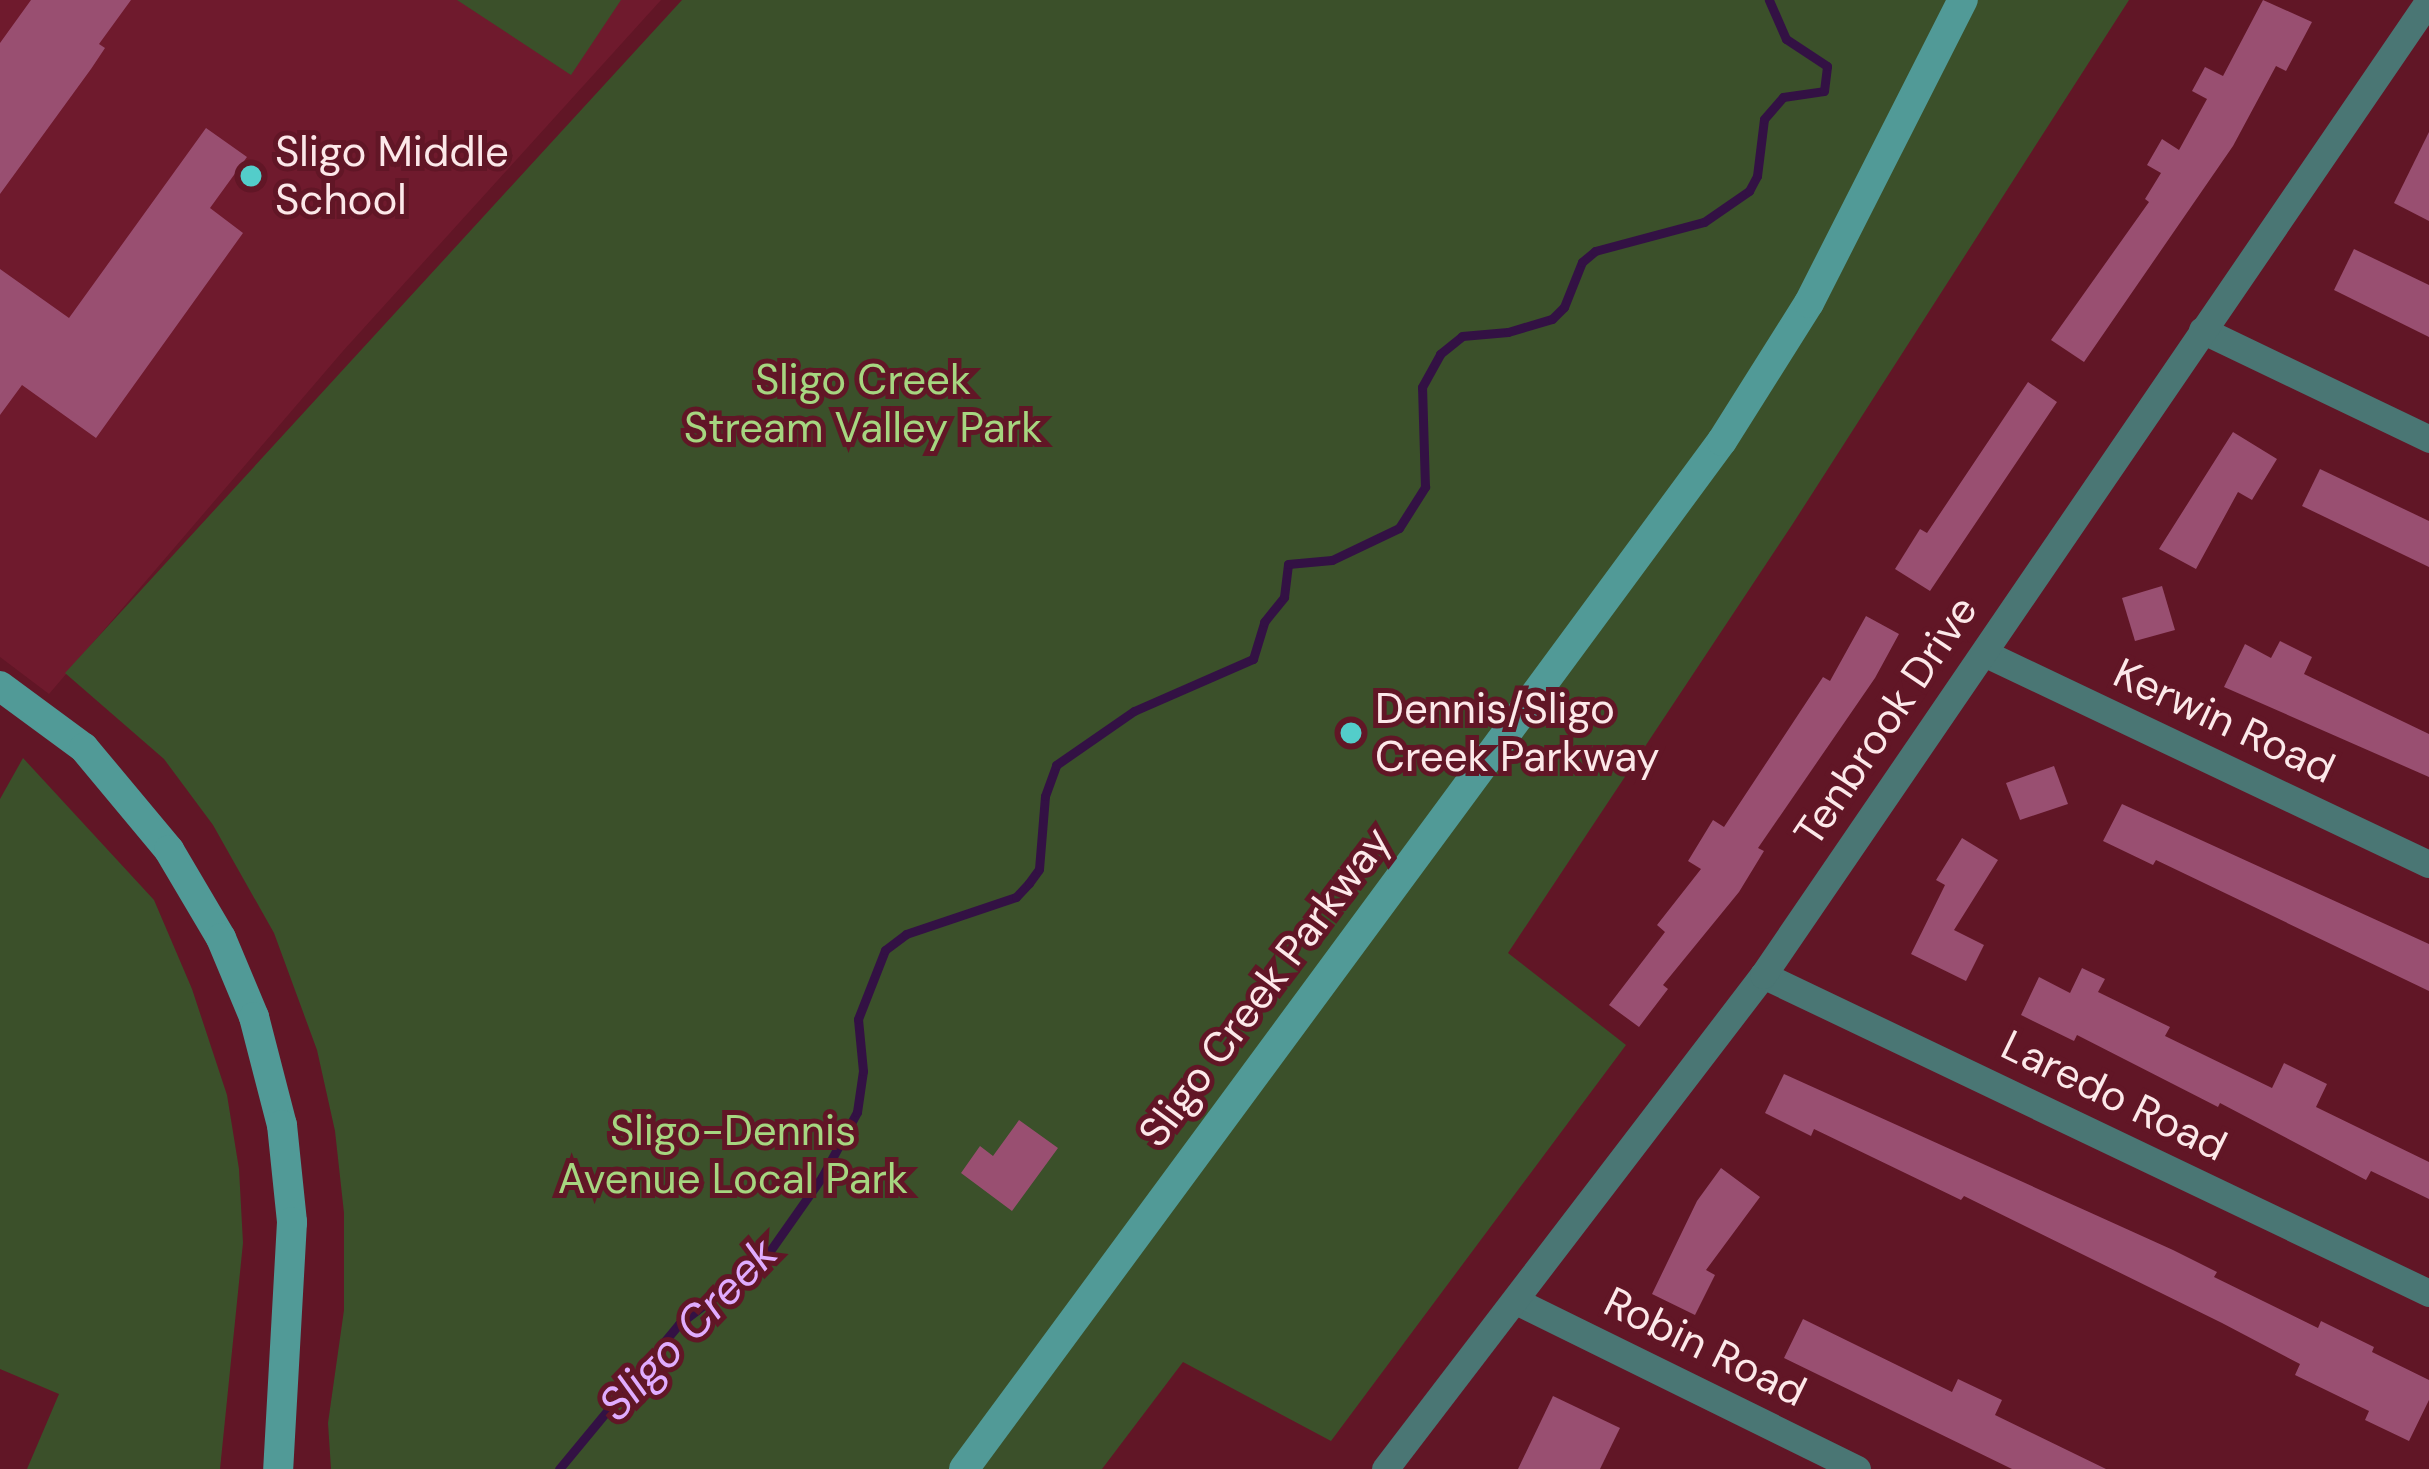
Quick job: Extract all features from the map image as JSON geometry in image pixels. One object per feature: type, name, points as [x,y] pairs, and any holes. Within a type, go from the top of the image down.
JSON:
[{"type":"street","name":"Sligo Creek Parkway","points":[[964,1469],[1722,441],[1809,303],[1964,0]]},
{"type":"street","name":"Tenbrook Drive","points":[[1384,1469],[1763,975],[2429,0]]},
{"type":"street","points":[[2202,330],[2429,440]]},
{"type":"street","name":"Kerwin Road","points":[[1984,653],[2429,864]]},
{"type":"street","points":[[0,686],[84,748],[169,850],[221,938],[254,1017],[282,1125],[292,1222],[278,1469]]},
{"type":"street","name":"Laredo Road","points":[[1763,975],[2429,1292]]},
{"type":"street","name":"Robin Road","points":[[1516,1301],[1857,1469]]},
{"type":"shaded area","name":"Sligo Middle School","points":[[0,0],[661,0],[343,351],[49,694],[0,657]]},
{"type":"green space","points":[[457,0],[621,0],[571,75]]},
{"type":"green space","name":"Sligo Creek Stream Valley Park","points":[[682,0],[2129,0],[1792,525],[1508,953],[1626,1045],[1331,1441],[1183,1362],[1102,1469],[331,1469],[328,1423],[344,1310],[344,1213],[335,1131],[317,1050],[274,933],[213,825],[164,759],[65,673]]},
{"type":"green space","points":[[23,758],[154,900],[192,989],[227,1095],[239,1169],[243,1243],[220,1469],[27,1469],[59,1394],[0,1369],[0,799]]},
{"type":"building","points":[[31,0],[131,0],[99,44],[105,48],[91,69],[0,194],[0,43]]},
{"type":"building","points":[[2263,0],[2312,22],[2286,71],[2276,66],[2233,146],[2084,362],[2051,340],[2149,202],[2145,199],[2161,173],[2147,165],[2162,139],[2179,150],[2207,99],[2192,91],[2205,67],[2223,76]]},
{"type":"building","points":[[206,128],[247,157],[210,208],[243,233],[96,438],[22,385],[0,415],[0,269],[69,318]]},
{"type":"building","points":[[2429,132],[2429,221],[2394,203]]},
{"type":"building","points":[[2354,249],[2429,285],[2429,337],[2334,290]]},
{"type":"building","points":[[2028,382],[2057,402],[1930,591],[1895,569],[1920,529],[1927,533]]},
{"type":"building","points":[[2233,432],[2277,459],[2252,500],[2238,492],[2196,569],[2159,549]]},
{"type":"building","points":[[2320,469],[2429,521],[2429,567],[2302,506]]},
{"type":"building","points":[[2162,586],[2175,630],[2135,641],[2122,598]]},
{"type":"building","points":[[1866,616],[1899,634],[1875,678],[1758,848],[1764,851],[1739,892],[1663,985],[1668,989],[1639,1027],[1609,1005],[1665,932],[1657,925],[1701,869],[1688,861],[1713,820],[1724,827],[1823,677],[1830,681]]},
{"type":"building","points":[[2280,641],[2312,657],[2304,674],[2429,734],[2429,777],[2224,687],[2245,644],[2271,658]]},
{"type":"building","points":[[2054,766],[2068,804],[2020,820],[2006,783]]},
{"type":"building","points":[[2122,804],[2429,944],[2429,991],[2156,860],[2153,865],[2103,841]]},
{"type":"building","points":[[1962,838],[1998,860],[1954,930],[1984,945],[1966,981],[1911,954],[1945,885],[1936,880]]},
{"type":"building","points":[[2082,968],[2105,979],[2098,992],[2170,1027],[2165,1036],[2272,1088],[2284,1063],[2327,1084],[2316,1107],[2429,1162],[2429,1199],[2371,1171],[2366,1180],[2220,1103],[2218,1107],[2077,1035],[2074,1041],[2021,1015],[2039,977],[2070,993]]},
{"type":"building","points":[[1784,1074],[2173,1250],[2217,1272],[2214,1277],[2318,1328],[2321,1321],[2374,1347],[2372,1352],[2429,1380],[2429,1400],[2409,1441],[2365,1420],[2369,1411],[2295,1375],[2300,1364],[2222,1323],[1964,1196],[1961,1200],[1814,1129],[1811,1136],[1765,1113]]},
{"type":"building","points":[[1019,1120],[1058,1148],[1012,1211],[961,1173],[980,1146],[993,1156]]},
{"type":"building","points":[[1721,1168],[1760,1197],[1706,1270],[1715,1275],[1695,1315],[1652,1294],[1697,1201]]},
{"type":"building","points":[[1803,1319],[1952,1392],[1958,1379],[2002,1400],[1995,1415],[2106,1469],[2012,1469],[1784,1358]]},
{"type":"building","points":[[1553,1396],[1620,1428],[1600,1469],[1518,1469]]},
{"type":"waterway","name":"Sligo Creek","points":[[559,1469],[679,1324],[765,1258],[822,1177],[857,1112],[863,1071],[858,1019],[885,950],[906,934],[1016,897],[1029,883],[1039,869],[1045,796],[1056,765],[1134,711],[1253,659],[1264,622],[1284,597],[1288,564],[1332,560],[1399,528],[1425,487],[1422,387],[1440,354],[1462,336],[1508,332],[1552,319],[1564,307],[1582,262],[1595,251],[1704,222],[1749,191],[1757,176],[1764,119],[1783,97],[1824,91],[1827,66],[1786,39],[1769,0]]},
{"type":"place","name":"Sligo Middle School","points":[[251,176]]},
{"type":"place","name":"Dennis/Sligo Creek Parkway","points":[[1351,733]]},
{"type":"park label","name":"Sligo-Dennis Avenue Local Park","points":[[733,1155]]}]
